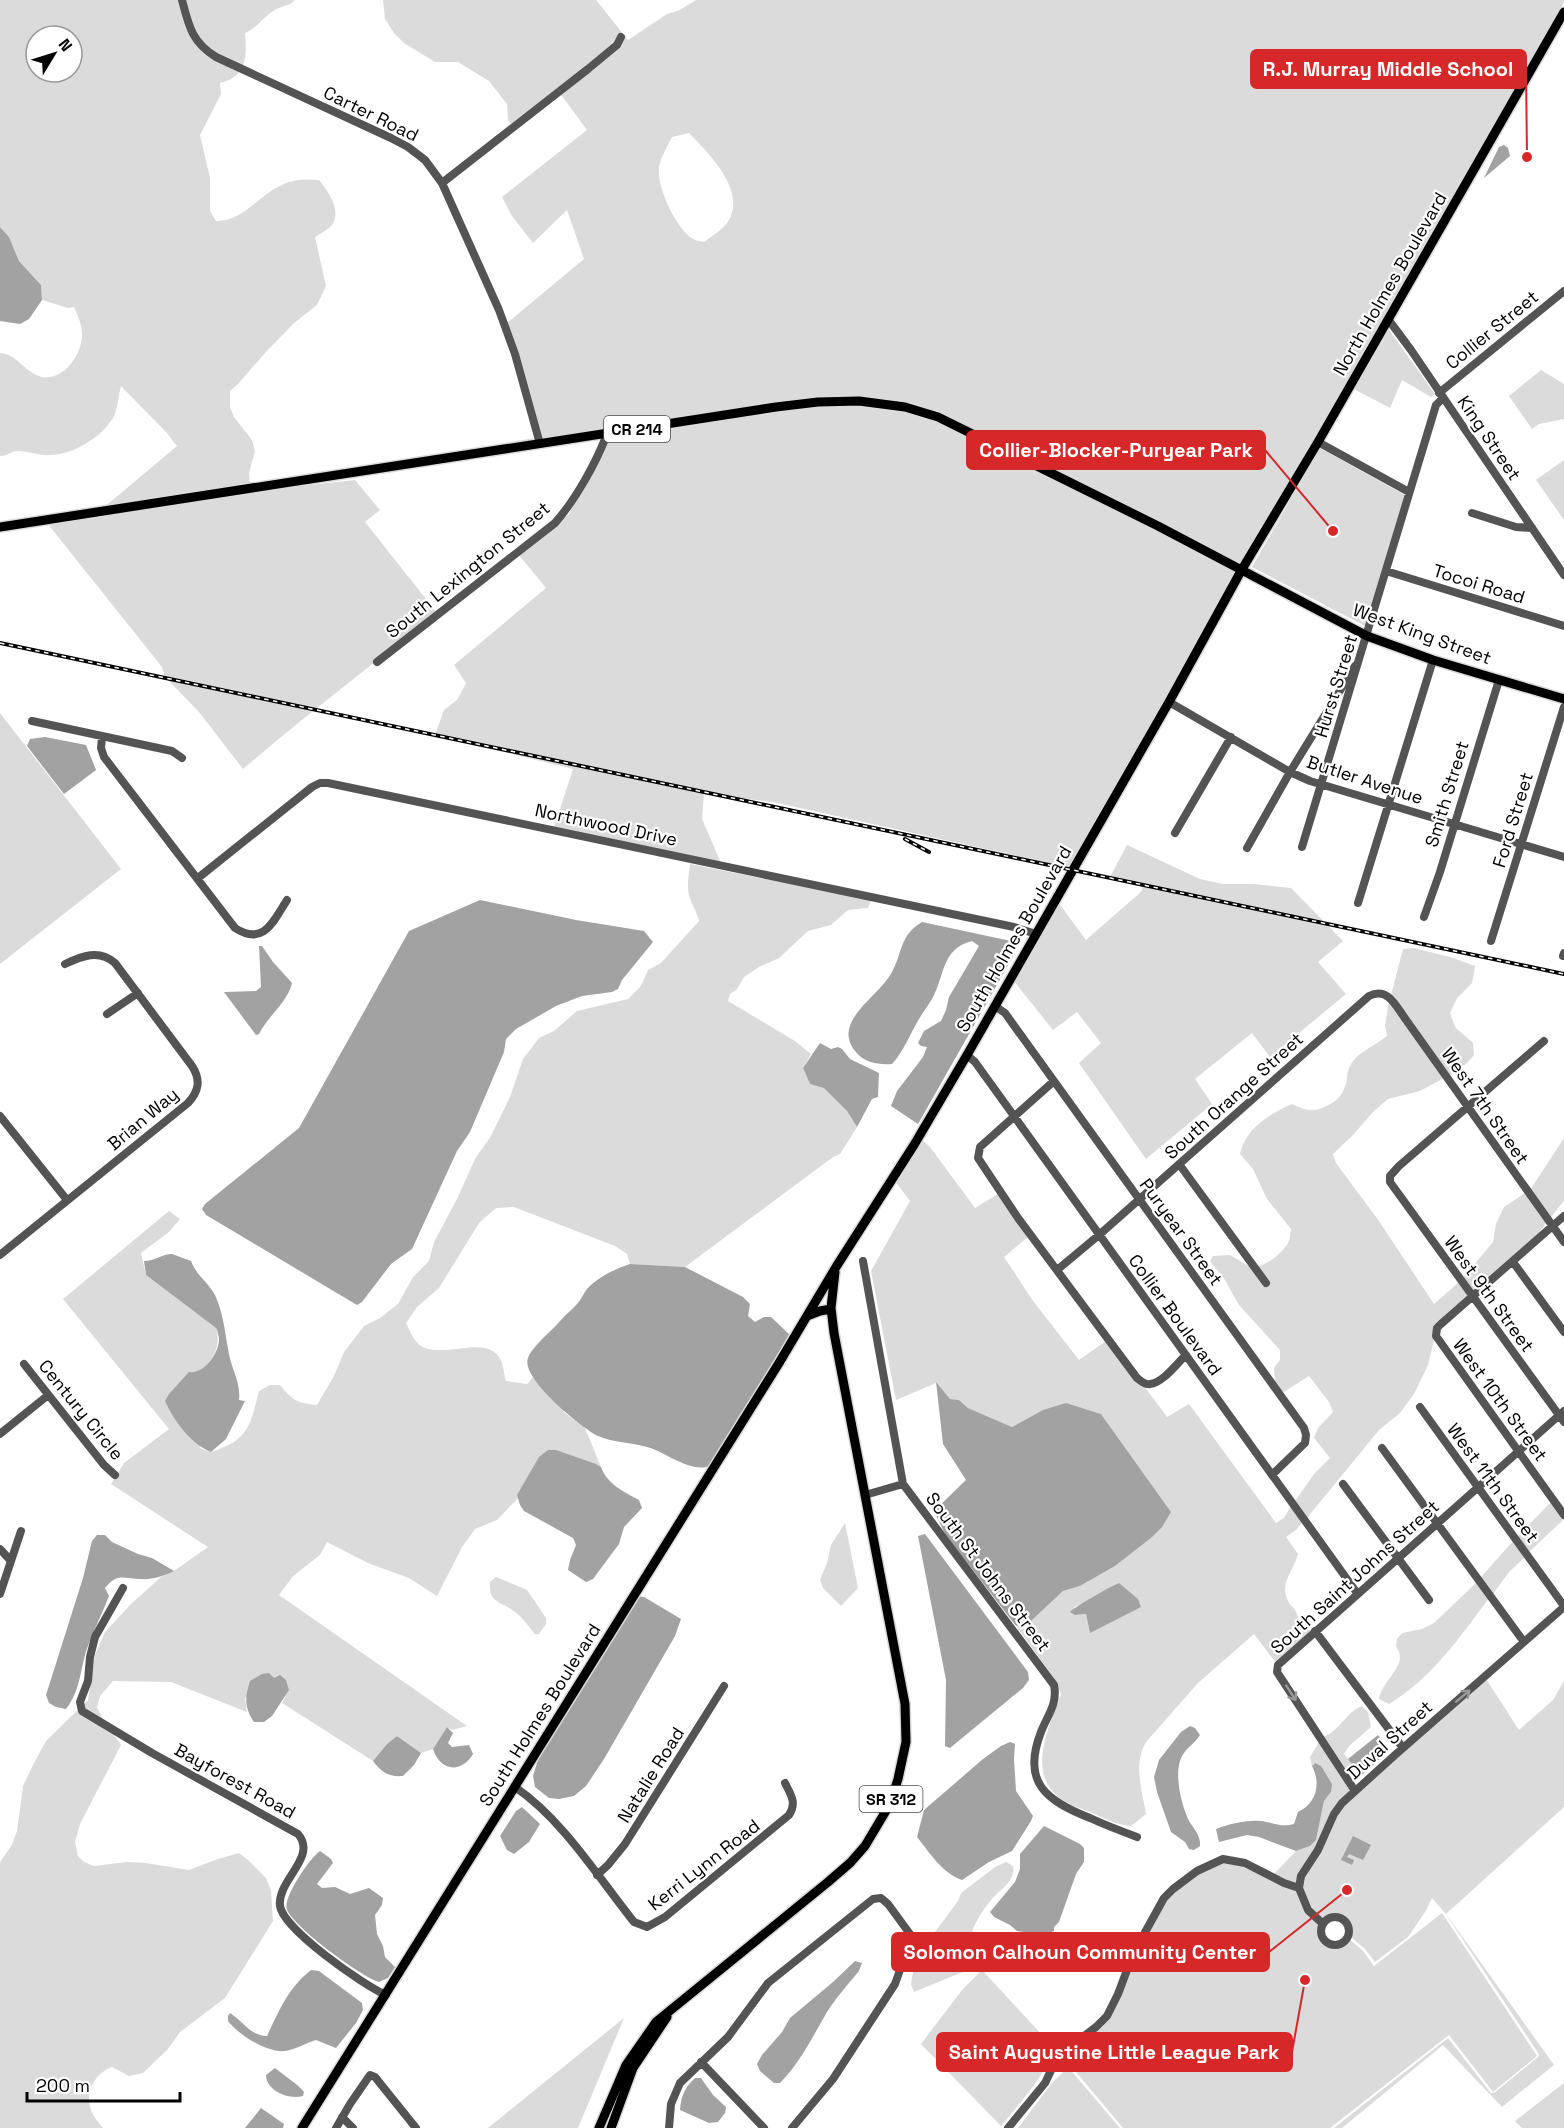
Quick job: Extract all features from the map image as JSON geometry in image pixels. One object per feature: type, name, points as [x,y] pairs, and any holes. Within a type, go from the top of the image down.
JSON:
[{"type":"main road","name":"North Holmes Boulevard","points":[[1241,571],[1318,442],[1564,12]]},
{"type":"main road","name":"CR 214","points":[[0,527],[818,402],[859,401],[905,407],[960,426],[1241,571]]},
{"type":"main road","name":"West King Street","points":[[1241,571],[1367,636],[1433,660],[1564,699]]},
{"type":"main road","name":"South Holmes Boulevard","points":[[302,2128],[914,1144],[1170,702],[1241,571]]},
{"type":"main road","name":"SR 312","points":[[599,2128],[626,2065],[656,2022],[850,1863],[865,1846],[890,1804],[898,1779],[906,1742],[905,1704],[834,1333],[831,1309],[837,1267]]},
{"type":"main road","points":[[805,1318],[812,1313],[831,1309]]},
{"type":"main road","name":"SR 312","points":[[611,2128],[633,2068],[670,2012]]},
{"type":"street","name":"Carter Road","points":[[182,0],[189,27],[202,48],[216,57],[408,147],[425,160],[442,183],[499,310],[540,444]]},
{"type":"street","points":[[442,183],[588,69],[617,45],[621,38]]},
{"type":"street","name":"Collier Street","points":[[1441,395],[1564,291]]},
{"type":"street","name":"King Street","points":[[1388,320],[1394,325],[1564,575]]},
{"type":"street","name":"Hurst Street","points":[[1302,847],[1409,492],[1441,395]]},
{"type":"street","name":"South Lexington Street","points":[[377,662],[555,523],[569,505],[607,434]]},
{"type":"street","points":[[1318,442],[1409,492]]},
{"type":"street","points":[[1472,513],[1516,527],[1532,528]]},
{"type":"street","name":"Tocoi Road","points":[[1386,571],[1564,626]]},
{"type":"street","points":[[1247,848],[1344,680],[1359,660]]},
{"type":"street","points":[[1358,903],[1433,660]]},
{"type":"street","name":"Smith Street","points":[[1424,917],[1499,680]]},
{"type":"street","name":"Butler Avenue","points":[[1170,702],[1290,772],[1321,785],[1564,857]]},
{"type":"street","name":"Ford Street","points":[[1491,940],[1564,707]]},
{"type":"street","points":[[32,721],[172,751],[182,758]]},
{"type":"street","points":[[102,737],[100,748],[104,757],[235,928],[252,935],[261,933],[270,927],[286,900]]},
{"type":"street","points":[[1175,833],[1231,737]]},
{"type":"street","name":"Northwood Drive","points":[[198,878],[312,787],[320,783],[328,783],[1003,925],[1036,934]]},
{"type":"street","name":"Brian Way","points":[[0,1255],[188,1103],[198,1086],[197,1075],[192,1066],[115,963],[106,957],[88,955],[65,964]]},
{"type":"street","points":[[107,1014],[138,993]]},
{"type":"street","name":"West 7th Street","points":[[1377,993],[1388,996],[1564,1242]]},
{"type":"street","name":"South Orange Street","points":[[1057,1270],[1369,996],[1377,993]]},
{"type":"street","name":"Puryear Street","points":[[995,1006],[1005,1013],[1304,1428],[1305,1443],[1272,1475]]},
{"type":"street","points":[[1467,1107],[1544,1041]]},
{"type":"street","name":"Collier Boulevard","points":[[967,1055],[975,1062],[1358,1593]]},
{"type":"street","points":[[1054,1081],[981,1146],[977,1154],[979,1161],[1018,1218],[1137,1378],[1143,1383],[1151,1384],[1161,1379],[1186,1355]]},
{"type":"street","name":"West 9th Street","points":[[1467,1107],[1398,1166],[1390,1176],[1390,1182],[1562,1416]]},
{"type":"street","points":[[0,1116],[67,1200]]},
{"type":"street","points":[[1179,1164],[1266,1283]]},
{"type":"street","points":[[1473,1296],[1564,1216]]},
{"type":"street","name":"South St Johns Street","points":[[863,1261],[903,1484],[1054,1685],[1055,1699],[1039,1737],[1035,1757],[1036,1775],[1044,1792],[1056,1803],[1070,1810],[1137,1838]]},
{"type":"street","points":[[1513,1262],[1564,1332]]},
{"type":"street","name":"West 10th Street","points":[[1473,1296],[1441,1324],[1436,1332],[1437,1339],[1564,1515]]},
{"type":"street","name":"Century Circle","points":[[24,1364],[47,1396],[104,1465],[115,1475]]},
{"type":"street","points":[[0,1434],[47,1396]]},
{"type":"street","name":"West 11th Street","points":[[1420,1407],[1564,1606]]},
{"type":"street","name":"South Saint Johns Street","points":[[1355,1791],[1276,1669],[1315,1631],[1478,1486],[1562,1416]]},
{"type":"street","points":[[1382,1448],[1524,1642]]},
{"type":"street","points":[[865,1495],[903,1484]]},
{"type":"street","points":[[1343,1484],[1429,1600]]},
{"type":"street","points":[[0,1594],[21,1531]]},
{"type":"street","points":[[0,1549],[11,1560]]},
{"type":"street","name":"Bayforest Road","points":[[123,1588],[95,1637],[88,1680],[80,1702],[82,1711],[298,1834],[304,1842],[304,1851],[281,1896],[280,1905],[283,1914],[296,1929],[332,1960],[366,1985],[386,1995]]},
{"type":"street","name":"Duval Street","points":[[1299,1888],[1301,1876],[1318,1850],[1334,1814],[1355,1791],[1564,1606]]},
{"type":"street","points":[[1315,1631],[1403,1748]]},
{"type":"street","name":"Natalie Road","points":[[597,1875],[625,1844],[724,1686]]},
{"type":"street","name":"Kerri Lynn Road","points":[[515,1787],[557,1825],[634,1922],[643,1926],[652,1926],[789,1815],[794,1807],[785,1783]]},
{"type":"street","points":[[1008,2128],[1045,2083],[1058,2056],[1107,2016],[1133,1954],[1164,1898],[1207,1865],[1230,1859],[1245,1863],[1299,1888],[1308,1910],[1322,1923]]},
{"type":"street","points":[[669,2128],[671,2104],[680,2083],[728,2037],[768,1983],[873,1899],[881,1898],[910,1934],[910,1942],[895,1984],[833,2079],[792,2128]]},
{"type":"street","points":[[701,2062],[764,2128]]},
{"type":"street","points":[[336,2128],[368,2076],[373,2075],[416,2128]]},
{"type":"street","points":[[342,2117],[353,2128]]},
{"type":"shaded area","points":[[0,0],[295,0],[273,11],[245,33],[246,49],[243,64],[236,76],[220,83],[221,94],[200,135],[210,178],[210,211],[216,221],[234,217],[274,189],[300,180],[319,180],[330,195],[335,207],[335,219],[332,225],[315,237],[326,286],[317,305],[294,323],[230,391],[230,407],[234,417],[252,440],[255,451],[249,473],[250,486],[102,509],[177,446],[121,386],[113,418],[101,432],[85,444],[59,454],[42,455],[18,451],[0,456],[0,353],[11,356],[36,375],[53,376],[61,373],[74,360],[82,335],[81,324],[74,307],[68,308],[42,300],[41,285],[19,261],[9,237],[0,227]]},
{"type":"shaded area","points":[[383,0],[596,0],[628,40],[667,14],[680,10],[696,0],[1564,0],[1460,188],[1432,230],[1401,292],[1241,567],[961,424],[871,399],[543,441],[507,323],[584,259],[567,210],[533,243],[512,216],[502,197],[587,130],[559,92],[513,128],[508,120],[507,104],[489,81],[458,62],[435,62],[404,43],[385,19]],"holes":[[[689,133],[722,172],[733,196],[733,208],[729,220],[704,242],[696,240],[681,228],[664,196],[659,175],[661,160],[672,137]]]},
{"type":"shaded area","points":[[1504,145],[1508,148],[1510,156],[1484,178],[1499,147]]},
{"type":"shaded area","points":[[0,227],[9,237],[19,261],[41,285],[42,300],[29,319],[20,324],[0,321]]},
{"type":"shaded area","points":[[1387,327],[1435,394],[1431,397],[1402,380],[1390,408],[1352,388]]},
{"type":"shaded area","points":[[1541,370],[1564,384],[1564,419],[1539,424],[1532,429],[1509,396]]},
{"type":"shaded area","points":[[838,404],[886,406],[926,416],[1157,529],[1238,572],[1071,868],[773,802],[704,794],[702,819],[721,863],[554,827],[573,769],[435,735],[444,710],[457,700],[466,683],[454,665],[546,588],[518,554],[569,514],[609,436]]},
{"type":"shaded area","points":[[1320,448],[1405,495],[1365,626],[1252,567]]},
{"type":"shaded area","points":[[1564,460],[1564,520],[1536,480]]},
{"type":"shaded area","points":[[355,480],[380,510],[365,522],[437,613],[243,769],[199,712],[165,677],[162,667],[47,523],[273,489]]},
{"type":"shaded area","points":[[0,713],[121,869],[0,964]]},
{"type":"shaded area","points":[[45,737],[86,745],[96,770],[64,794],[27,746],[30,739]]},
{"type":"shaded area","points":[[1127,845],[1200,879],[1223,884],[1254,884],[1291,888],[1343,941],[1318,962],[1346,994],[1270,1057],[1252,1033],[1195,1079],[1212,1104],[1146,1159],[1079,1063],[1101,1043],[1077,1012],[1053,1030],[1013,980],[1058,902],[1086,940],[1142,891],[1143,884],[1110,877]]},
{"type":"shaded area","points":[[690,864],[871,900],[868,908],[848,910],[831,925],[808,931],[779,958],[744,977],[737,989],[730,994],[728,1001],[795,1041],[811,1054],[803,1068],[810,1084],[824,1087],[847,1111],[857,1127],[840,1154],[685,1267],[630,1264],[627,1254],[615,1246],[514,1207],[496,1208],[479,1223],[439,1288],[417,1307],[406,1323],[414,1339],[421,1346],[431,1349],[478,1347],[488,1349],[496,1354],[502,1363],[506,1381],[527,1384],[533,1377],[565,1413],[585,1428],[601,1467],[596,1464],[517,1495],[518,1498],[497,1520],[475,1529],[462,1547],[437,1596],[409,1578],[368,1563],[327,1542],[320,1555],[293,1576],[279,1595],[467,1726],[452,1730],[447,1727],[433,1749],[421,1753],[397,1736],[373,1761],[282,1703],[289,1689],[245,1698],[247,1712],[171,1682],[113,1681],[100,1696],[97,1707],[104,1722],[121,1745],[80,1824],[75,1842],[78,1856],[84,1862],[94,1866],[127,1862],[189,1870],[239,1853],[266,1878],[271,1890],[273,1921],[225,1998],[180,2032],[168,2049],[143,2073],[129,2076],[112,2067],[100,2074],[92,2085],[89,2098],[94,2116],[103,2128],[0,2128],[0,1862],[12,1845],[17,1831],[23,1786],[46,1741],[88,1700],[95,1655],[105,1632],[161,1577],[174,1571],[208,1547],[111,1484],[124,1463],[169,1429],[63,1299],[169,1211],[180,1219],[169,1232],[141,1253],[146,1275],[216,1328],[218,1341],[214,1354],[206,1366],[195,1374],[200,1448],[211,1452],[241,1437],[250,1423],[259,1391],[270,1385],[280,1385],[292,1398],[317,1405],[334,1376],[344,1352],[364,1326],[380,1318],[398,1304],[413,1277],[429,1261],[434,1242],[475,1159],[491,1136],[510,1097],[523,1059],[539,1038],[554,1031],[577,1011],[628,999],[641,986],[648,970],[661,963],[699,921],[689,894]]},
{"type":"shaded area","points":[[480,900],[576,920],[644,931],[653,942],[622,980],[618,989],[582,996],[556,1006],[516,1029],[506,1039],[504,1052],[470,1132],[457,1151],[412,1249],[391,1264],[362,1302],[357,1305],[206,1215],[202,1209],[205,1204],[299,1128],[409,931]]},
{"type":"shaded area","points":[[922,922],[1011,941],[1015,953],[918,1124],[891,1106],[897,1091],[923,1057],[927,1047],[918,1043],[924,1031],[941,1021],[949,997],[979,946],[972,941],[954,950],[945,964],[932,999],[892,1064],[872,1062],[859,1055],[849,1040],[849,1029],[860,1009],[892,972],[909,933]]},
{"type":"shaded area","points":[[259,946],[262,946],[292,983],[282,1003],[256,1035],[224,992],[256,991],[261,987]]},
{"type":"shaded area","points":[[1414,948],[1475,966],[1472,983],[1457,998],[1450,1013],[1455,1027],[1473,1043],[1474,1055],[1449,1076],[1391,995],[1403,949]]},
{"type":"shaded area","points":[[1389,1002],[1444,1078],[1420,1091],[1388,1099],[1333,1154],[1336,1163],[1379,1221],[1434,1304],[1459,1282],[1469,1296],[1433,1331],[1434,1340],[1428,1365],[1414,1394],[1400,1413],[1379,1430],[1307,1518],[1295,1501],[1314,1474],[1330,1458],[1314,1438],[1318,1428],[1333,1412],[1329,1402],[1309,1376],[1282,1393],[1275,1382],[1274,1368],[1280,1360],[1280,1350],[1239,1305],[1225,1280],[1210,1261],[1213,1256],[1230,1255],[1252,1268],[1257,1267],[1277,1256],[1289,1242],[1291,1229],[1267,1199],[1253,1169],[1240,1154],[1243,1145],[1259,1123],[1283,1108],[1292,1104],[1308,1110],[1316,1110],[1337,1099],[1342,1094],[1353,1061],[1387,1036],[1385,1025]]},
{"type":"shaded area","points":[[820,1043],[831,1049],[838,1047],[842,1049],[850,1059],[879,1073],[878,1097],[872,1099],[857,1127],[847,1111],[824,1088],[810,1084],[803,1068]]},
{"type":"shaded area","points":[[1564,1138],[1564,1201],[1550,1218],[1530,1190]]},
{"type":"shaded area","points":[[921,1139],[930,1147],[975,1208],[998,1194],[1028,1237],[1004,1257],[1033,1301],[1079,1360],[1106,1341],[1167,1417],[1189,1404],[1276,1523],[1284,1518],[1291,1506],[1303,1522],[1286,1537],[1298,1554],[1285,1590],[1289,1603],[1300,1622],[1311,1631],[1276,1663],[1254,1634],[1198,1683],[1146,1742],[1142,1750],[1139,1768],[1146,1814],[1131,1826],[1114,1822],[1068,1803],[1053,1792],[1045,1780],[1042,1766],[1043,1752],[1061,1694],[1054,1678],[1016,1626],[1031,1621],[1063,1591],[1080,1586],[1115,1566],[1151,1538],[1171,1512],[1101,1414],[1085,1409],[1043,1410],[1012,1427],[968,1408],[959,1400],[950,1399],[936,1383],[896,1400],[871,1271],[910,1201],[895,1181]],"holes":[[[1118,1583],[1138,1599],[1140,1607],[1090,1632],[1086,1614],[1075,1615],[1074,1607],[1089,1601]]]},
{"type":"shaded area","points":[[1525,1193],[1546,1223],[1535,1238],[1474,1292],[1463,1278],[1493,1242],[1496,1224],[1504,1207]]},
{"type":"shaded area","points":[[172,1254],[191,1261],[215,1295],[238,1382],[239,1400],[245,1401],[226,1439],[211,1452],[184,1431],[165,1401],[189,1372],[200,1370],[210,1361],[219,1344],[216,1328],[146,1275],[144,1261]]},
{"type":"shaded area","points":[[630,1264],[685,1267],[743,1297],[750,1304],[748,1316],[755,1322],[764,1317],[771,1317],[792,1337],[711,1466],[687,1465],[647,1447],[598,1436],[554,1402],[533,1378],[528,1367],[528,1358],[534,1348],[580,1301],[587,1289],[607,1274]]},
{"type":"shaded area","points":[[936,1382],[950,1399],[959,1400],[968,1408],[1012,1427],[1043,1410],[1066,1403],[1101,1414],[1171,1512],[1162,1527],[1151,1538],[1115,1566],[1080,1586],[1063,1591],[1031,1621],[1016,1626],[945,1534],[934,1511],[966,1480],[943,1444]]},
{"type":"shaded area","points":[[548,1450],[556,1450],[601,1467],[612,1483],[639,1500],[642,1508],[624,1527],[619,1544],[593,1579],[586,1582],[568,1570],[576,1545],[573,1538],[524,1511],[517,1495],[539,1457]]},
{"type":"shaded area","points":[[1551,1502],[1564,1519],[1529,1552],[1518,1536]]},
{"type":"shaded area","points":[[845,1523],[858,1588],[841,1606],[823,1588],[820,1580],[831,1545]]},
{"type":"shaded area","points":[[925,1534],[1028,1672],[1029,1680],[1023,1688],[950,1748],[945,1746],[946,1680],[918,1536]]},
{"type":"shaded area","points":[[97,1535],[105,1535],[112,1542],[152,1558],[174,1571],[149,1579],[117,1578],[109,1583],[105,1588],[109,1596],[86,1651],[75,1693],[66,1709],[56,1707],[49,1703],[46,1695],[83,1578],[92,1541]]},
{"type":"shaded area","points":[[1513,1541],[1525,1557],[1509,1572],[1493,1594],[1481,1577]]},
{"type":"shaded area","points":[[496,1577],[527,1590],[546,1618],[546,1624],[539,1634],[535,1634],[518,1614],[494,1598],[491,1594],[490,1582]]},
{"type":"shaded area","points":[[1477,1582],[1489,1598],[1444,1656],[1418,1683],[1389,1704],[1379,1699],[1398,1666],[1400,1660],[1396,1646],[1397,1639],[1402,1633],[1422,1629],[1434,1623]]},
{"type":"shaded area","points":[[1119,1583],[1138,1599],[1141,1607],[1090,1633],[1086,1614],[1075,1615],[1070,1612]]},
{"type":"shaded area","points":[[636,1596],[644,1597],[681,1619],[675,1636],[586,1786],[574,1796],[549,1798],[535,1787],[533,1776],[541,1750]]},
{"type":"shaded area","points":[[269,1673],[274,1678],[280,1675],[286,1680],[289,1690],[272,1716],[264,1722],[254,1722],[248,1712],[246,1702],[250,1681]]},
{"type":"shaded area","points":[[1486,1679],[1519,1730],[1553,1700],[1564,1681],[1564,1807],[1446,1914],[1554,2065],[1502,2107],[1443,2045],[1342,2128],[1334,2128],[1448,2038],[1491,2093],[1494,2093],[1538,2057],[1539,2054],[1445,1913],[1432,1898],[1408,1937],[1375,1962],[1351,1937],[1352,1928],[1347,1918],[1335,1913],[1322,1920],[1310,1906],[1303,1889],[1304,1877],[1334,1820],[1345,1805]]},
{"type":"shaded area","points":[[1362,1706],[1368,1712],[1371,1727],[1349,1746],[1344,1754],[1353,1765],[1347,1773],[1323,1737]]},
{"type":"shaded area","points":[[1190,1726],[1195,1728],[1200,1735],[1180,1760],[1178,1777],[1186,1814],[1199,1839],[1200,1846],[1194,1850],[1189,1849],[1185,1842],[1171,1832],[1154,1777],[1159,1760],[1181,1732]]},
{"type":"shaded area","points":[[447,1727],[453,1733],[448,1743],[452,1747],[469,1745],[473,1754],[463,1765],[457,1767],[446,1766],[436,1756],[433,1749]]},
{"type":"shaded area","points":[[1378,1735],[1390,1750],[1361,1776],[1348,1759]]},
{"type":"shaded area","points":[[397,1736],[421,1753],[414,1765],[403,1776],[386,1773],[373,1761]]},
{"type":"shaded area","points":[[1010,1742],[1015,1744],[1016,1791],[1033,1816],[1012,1851],[989,1862],[962,1880],[942,1868],[917,1837],[924,1810],[983,1759]]},
{"type":"shaded area","points":[[1319,1742],[1352,1791],[1320,1841],[1297,1885],[1273,1875],[1296,1851],[1310,1846],[1316,1840],[1324,1801],[1331,1792],[1315,1763],[1312,1766],[1310,1757]]},
{"type":"shaded area","points":[[1315,1763],[1321,1766],[1332,1784],[1331,1792],[1324,1801],[1316,1840],[1310,1846],[1296,1851],[1259,1837],[1247,1835],[1219,1842],[1216,1829],[1232,1824],[1254,1821],[1281,1825],[1294,1824],[1298,1812],[1309,1803],[1316,1792],[1315,1772],[1312,1766]]},
{"type":"shaded area","points":[[522,1807],[540,1824],[529,1842],[514,1854],[507,1850],[500,1836],[516,1811]]},
{"type":"shaded area","points":[[1044,1826],[1080,1844],[1084,1848],[1084,1862],[1076,1874],[1059,1922],[1054,1927],[1054,1931],[1044,1935],[1017,1931],[990,1912],[1015,1882],[1020,1869],[1020,1854]]},
{"type":"shaded area","points":[[1353,1836],[1371,1845],[1363,1860],[1349,1854],[1347,1857],[1354,1860],[1352,1865],[1341,1860]]},
{"type":"shaded area","points":[[320,1851],[333,1863],[317,1884],[322,1888],[335,1887],[350,1894],[369,1888],[383,1898],[382,1905],[375,1915],[377,1934],[385,1957],[395,1967],[388,1978],[379,1982],[344,1961],[302,1928],[287,1910],[293,1888]]},
{"type":"shaded area","points":[[1230,1859],[1294,1887],[1322,1923],[1321,1932],[1324,1940],[1337,1945],[1348,1938],[1363,1951],[1374,1966],[1442,1913],[1537,2056],[1493,2092],[1449,2035],[1330,2128],[1123,2128],[1061,2054],[1107,2016],[1133,1954],[1164,1898],[1182,1882]]},
{"type":"shaded area","points":[[1006,1862],[1013,1866],[1012,1876],[988,1904],[973,1929],[972,1942],[976,1962],[970,1969],[914,1992],[911,1984],[913,1972],[932,1936],[958,1901],[961,1893],[995,1867]]},
{"type":"shaded area","points":[[855,1961],[862,1963],[859,1971],[831,2007],[794,2067],[780,2083],[774,2083],[760,2071],[757,2064],[762,2055],[782,2032],[790,2018]]},
{"type":"shaded area","points":[[311,1970],[319,1971],[362,2003],[363,2010],[356,2023],[336,2048],[316,2040],[285,2051],[270,2049],[246,2037],[228,2021],[230,2013],[251,2031],[267,2036],[290,1992]]},
{"type":"shaded area","points":[[982,1970],[1055,2049],[1037,2080],[1001,2126],[921,2044],[962,1990]]},
{"type":"shaded area","points":[[624,2018],[578,2128],[488,2128]]},
{"type":"shaded area","points":[[1068,2067],[1120,2128],[1018,2128],[1052,2083]]},
{"type":"shaded area","points":[[275,2068],[304,2092],[303,2096],[291,2097],[279,2093],[270,2086],[266,2075]]},
{"type":"shaded area","points":[[695,2078],[701,2078],[713,2095],[726,2107],[725,2113],[718,2122],[709,2123],[680,2110],[684,2092]]},
{"type":"shaded area","points":[[1564,2083],[1564,2128],[1522,2128],[1515,2121]]},
{"type":"shaded area","points":[[261,2108],[284,2124],[283,2128],[245,2128]]},
{"type":"railway","points":[[0,643],[1564,974]]},
{"type":"railway","points":[[905,839],[929,852]]},
{"type":"place","name":"R.J. Murray Middle School","points":[[1527,157]]},
{"type":"place","name":"Collier-Blocker-Puryear Park","points":[[1333,531]]},
{"type":"place","name":"Solomon Calhoun Community Center","points":[[1347,1890]]},
{"type":"place","name":"Saint Augustine Little League Park","points":[[1305,1980]]}]
